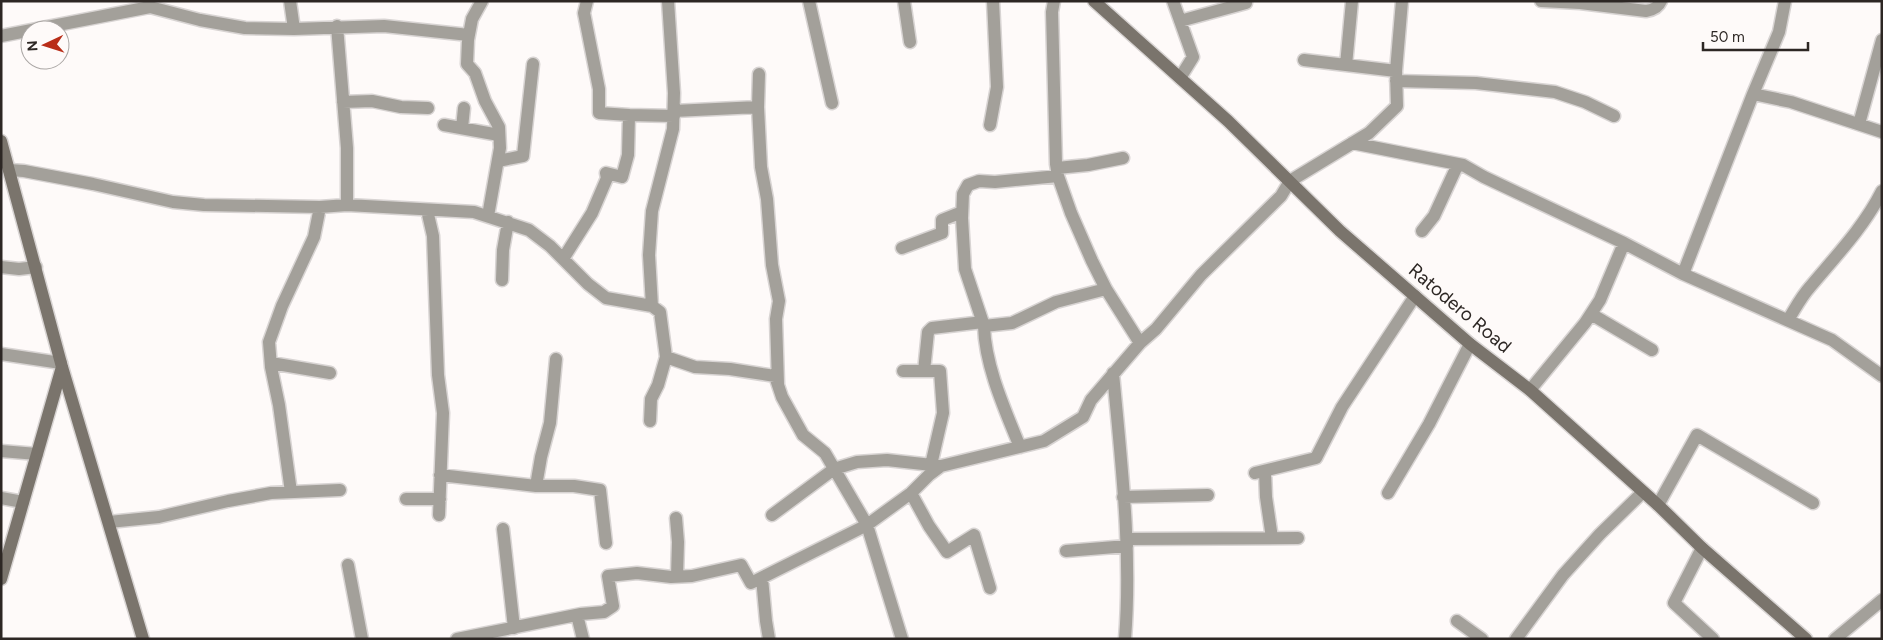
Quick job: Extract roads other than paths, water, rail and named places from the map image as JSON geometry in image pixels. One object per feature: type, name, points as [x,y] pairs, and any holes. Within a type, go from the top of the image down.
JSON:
[{"type":"main road","name":"Ratodero Road","points":[[1094,1],[1228,121],[1340,231],[1470,344],[1530,390],[1658,505],[1702,548],[1806,639]]},
{"type":"main road","points":[[1,141],[7,176],[36,267],[62,365],[142,639]]},
{"type":"main road","points":[[1,579],[62,365]]},
{"type":"street","points":[[290,1],[294,29]]},
{"type":"street","points":[[482,1],[472,19],[467,64],[476,73],[486,101],[499,126],[500,148],[488,216]]},
{"type":"street","points":[[586,1],[584,13],[599,89],[599,113],[629,115],[674,114],[758,107]]},
{"type":"street","points":[[652,306],[649,255],[652,211],[672,138],[674,114],[668,1]]},
{"type":"street","points":[[809,1],[832,103]]},
{"type":"street","points":[[904,1],[910,42]]},
{"type":"street","points":[[990,125],[997,87],[993,1]]},
{"type":"street","points":[[1054,1],[1052,12],[1058,172],[1071,213],[1106,289],[1140,342]]},
{"type":"street","points":[[1173,1],[1193,56],[1180,78]]},
{"type":"street","points":[[1346,65],[1352,1]]},
{"type":"street","points":[[772,515],[834,468],[858,462],[887,460],[936,466],[1044,441],[1083,418],[1091,400],[1140,342],[1156,329],[1201,275],[1281,196],[1290,181],[1369,133],[1397,106],[1396,76],[1402,1]]},
{"type":"street","points":[[1541,1],[1580,2],[1646,11],[1653,10],[1659,6],[1661,1]]},
{"type":"street","points":[[1683,274],[1779,32],[1785,1]]},
{"type":"street","points":[[1180,21],[1246,3]]},
{"type":"street","points":[[1,36],[150,7],[173,6],[200,20],[245,28],[294,29],[337,26],[384,26],[469,35]]},
{"type":"street","points":[[337,26],[347,148],[348,205]]},
{"type":"street","points":[[1859,124],[1878,73],[1882,40]]},
{"type":"street","points":[[1304,60],[1346,65],[1396,76],[1556,92],[1585,102],[1614,116]]},
{"type":"street","points":[[498,162],[522,156],[533,64]]},
{"type":"street","points":[[759,74],[758,107],[761,167],[767,199],[772,265],[779,301],[776,328],[778,385]]},
{"type":"street","points":[[1753,94],[1791,102],[1882,132]]},
{"type":"street","points":[[343,102],[372,101],[401,107],[428,108]]},
{"type":"street","points":[[462,128],[464,108]]},
{"type":"street","points":[[563,259],[592,213],[607,178],[606,173],[622,177],[628,155],[629,115]]},
{"type":"street","points":[[444,125],[499,135]]},
{"type":"street","points":[[1352,143],[1463,165],[1484,178],[1624,243],[1683,274],[1832,340],[1882,376]]},
{"type":"street","points":[[1020,447],[997,385],[984,339],[984,324],[965,270],[963,194],[968,185],[979,181],[1023,180],[1123,158]]},
{"type":"street","points":[[1422,231],[1434,216],[1458,164]]},
{"type":"street","points":[[7,176],[93,184],[173,202],[204,205],[320,207],[348,205],[427,210],[448,209],[474,212],[529,230],[563,259],[572,271],[606,298],[652,306],[660,312],[666,357],[658,385],[651,399],[650,421]]},
{"type":"street","points":[[1788,320],[1808,289],[1860,227],[1882,191]]},
{"type":"street","points":[[291,492],[269,342],[282,306],[314,237],[320,207]]},
{"type":"street","points":[[427,210],[433,236],[438,375],[443,413],[439,515]]},
{"type":"street","points":[[902,248],[942,233],[942,220],[962,212]]},
{"type":"street","points":[[502,280],[503,250],[508,222]]},
{"type":"street","points":[[1530,390],[1585,323],[1600,300],[1624,243]]},
{"type":"street","points":[[1,267],[19,269],[36,267]]},
{"type":"street","points":[[924,371],[928,332],[932,328],[1012,322],[1056,302],[1106,289]]},
{"type":"street","points":[[1272,538],[1266,496],[1260,472],[1316,458],[1342,407],[1415,296]]},
{"type":"street","points":[[1591,314],[1652,350]]},
{"type":"street","points":[[1388,492],[1429,424],[1470,344]]},
{"type":"street","points":[[1,354],[62,365]]},
{"type":"street","points":[[666,357],[696,367],[730,369],[775,376],[790,415],[803,435],[825,453],[867,525],[902,639]]},
{"type":"street","points":[[536,486],[551,416],[556,359]]},
{"type":"street","points":[[271,363],[330,373]]},
{"type":"street","points":[[457,639],[577,615],[604,612],[613,606],[608,576],[637,573],[677,577],[692,576],[741,565],[751,583],[867,525],[911,493],[936,466],[943,413],[940,371],[903,371]]},
{"type":"street","points":[[1113,373],[1127,543],[1128,606],[1125,639]]},
{"type":"street","points":[[1658,505],[1697,435],[1813,503]]},
{"type":"street","points":[[1,451],[37,454]]},
{"type":"street","points":[[440,475],[536,486],[574,486],[600,490],[606,543]]},
{"type":"street","points":[[109,522],[158,516],[271,494],[340,490]]},
{"type":"street","points":[[1516,639],[1563,576],[1600,534],[1643,492]]},
{"type":"street","points":[[911,493],[929,526],[948,552],[974,535],[990,588]]},
{"type":"street","points":[[1123,497],[1208,495]]},
{"type":"street","points":[[1,498],[23,502]]},
{"type":"street","points":[[406,499],[440,499]]},
{"type":"street","points":[[676,518],[678,542],[677,577]]},
{"type":"street","points":[[503,529],[514,628]]},
{"type":"street","points":[[1066,551],[1127,543],[1298,538]]},
{"type":"street","points":[[1702,548],[1674,603],[1713,639]]},
{"type":"street","points":[[348,565],[362,639]]},
{"type":"street","points":[[762,578],[769,639]]},
{"type":"street","points":[[1835,639],[1882,600]]},
{"type":"street","points":[[577,615],[583,639]]},
{"type":"street","points":[[1457,621],[1482,639]]}]
